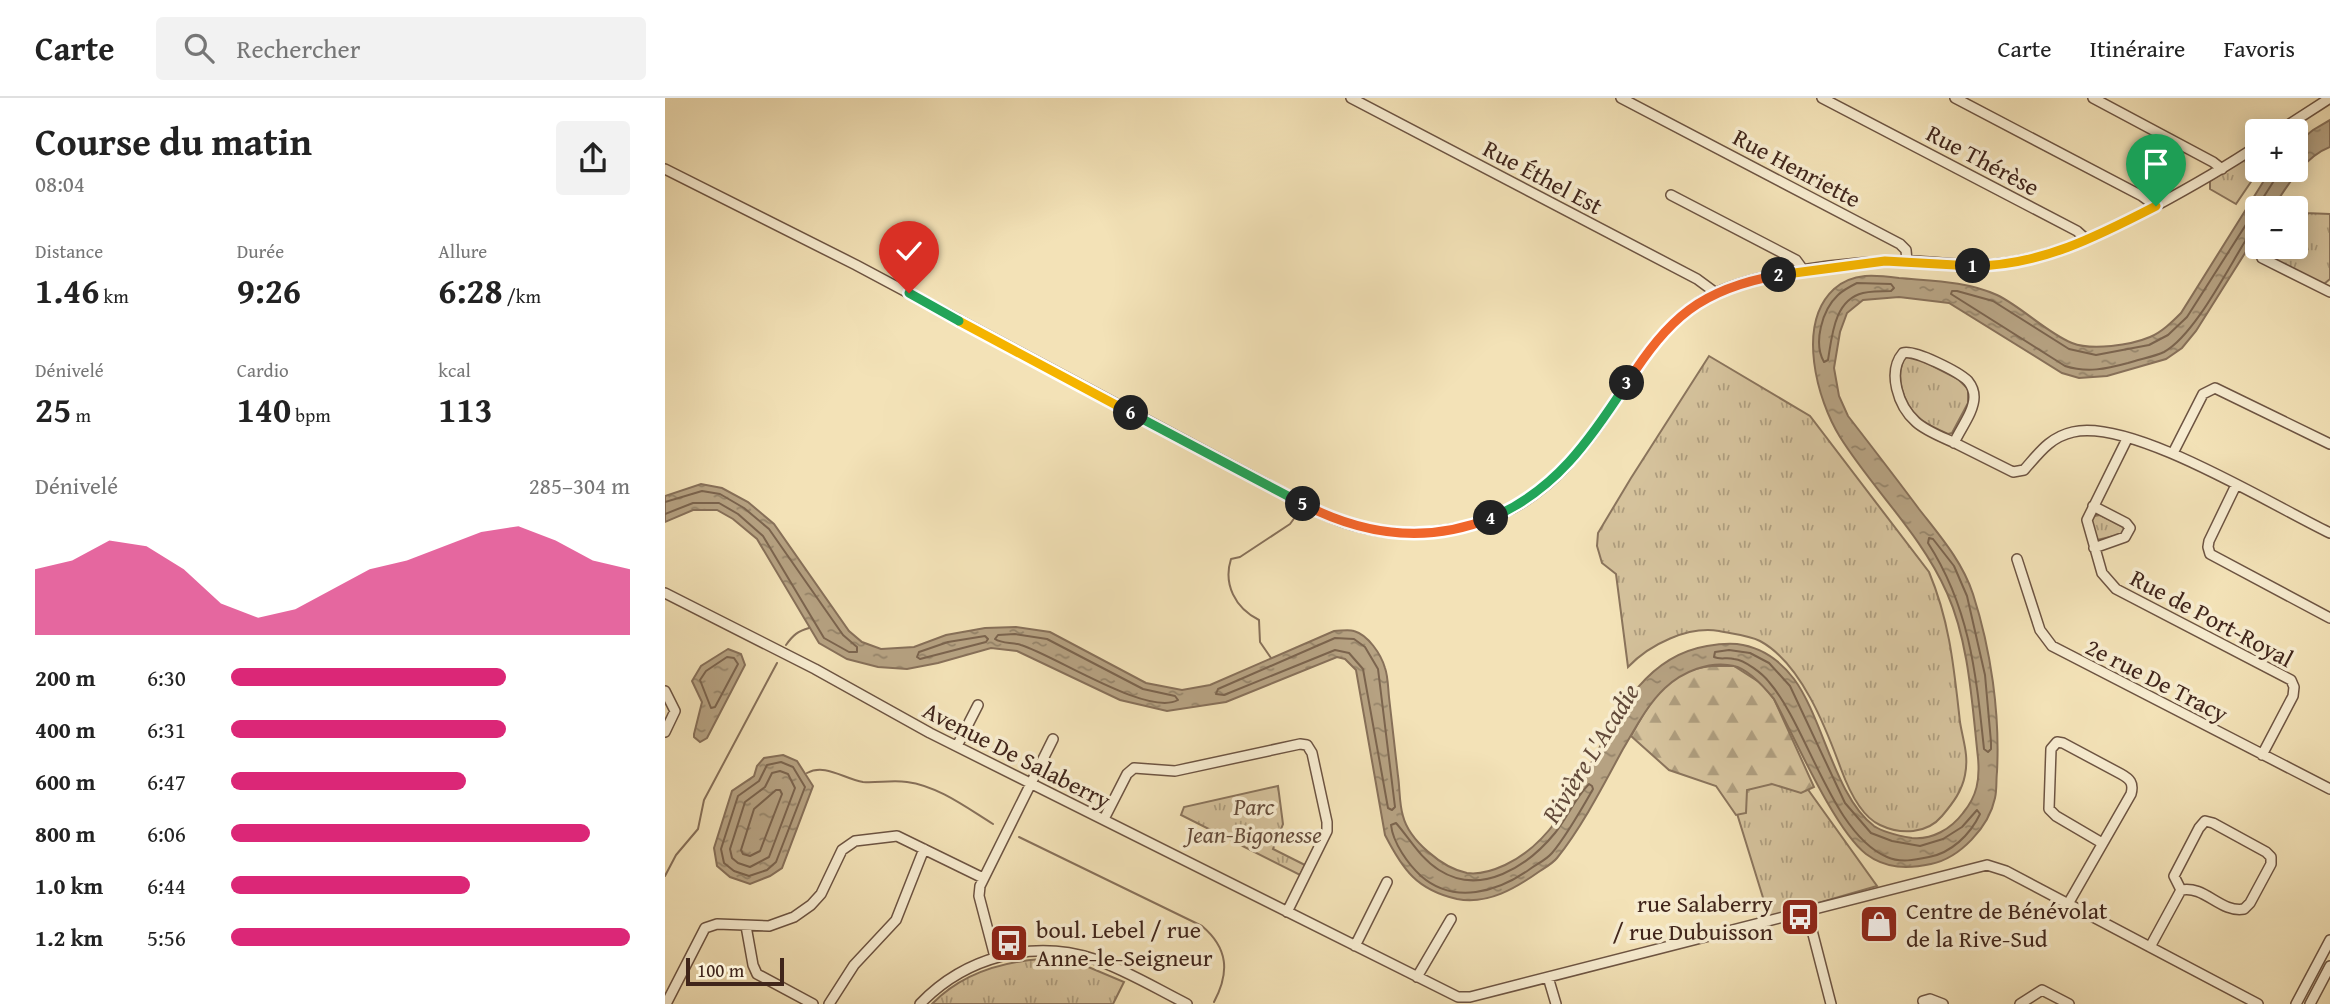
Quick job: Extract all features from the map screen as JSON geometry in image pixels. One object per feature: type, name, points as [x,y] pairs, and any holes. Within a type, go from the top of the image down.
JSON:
[{"type":"street","name":"Rue Éthel Est","points":[[1351,98],[1703,282],[1716,293]]},
{"type":"street","name":"Rue Henriette","points":[[1621,98],[1898,243],[1906,250],[1907,261]]},
{"type":"street","name":"Rue Thérèse","points":[[1822,98],[2077,231],[2087,240]]},
{"type":"street","points":[[1955,98],[2142,196],[2156,206]]},
{"type":"street","points":[[2093,98],[2222,169]]},
{"type":"street","points":[[2298,119],[2330,98]]},
{"type":"street","points":[[665,169],[856,265],[1309,507],[1347,524],[1378,531],[1417,533],[1463,527],[1507,511],[1540,491],[1561,473],[1581,450],[1660,336],[1692,307],[1716,293],[1751,280],[1860,263],[1907,261],[2000,264],[2047,254],[2087,240],[2156,206],[2245,154]]},
{"type":"street","points":[[1671,195],[1795,260],[1804,271]]},
{"type":"street","points":[[2264,259],[2330,291]]},
{"type":"street","points":[[1954,443],[1973,404],[1972,387],[1961,376],[1914,352],[1903,353],[1894,373],[1897,390],[1906,410],[1918,424],[1954,443],[2013,472],[2026,468],[2044,446],[2071,432],[2094,430],[2173,453],[2330,533]]},
{"type":"street","points":[[2173,453],[2203,394],[2215,387],[2330,444]]},
{"type":"street","name":"Rue de Port-Royal","points":[[2127,439],[2086,522],[2104,577],[2113,587],[2292,681],[2293,696],[2262,755]]},
{"type":"street","points":[[2237,485],[2209,541],[2207,547],[2210,554],[2330,618]]},
{"type":"street","points":[[2093,506],[2123,521],[2130,528],[2125,537],[2094,548]]},
{"type":"street","name":"2e rue De Tracy","points":[[2017,559],[2040,630],[2052,646],[2330,789]]},
{"type":"street","name":"Avenue De Salaberry","points":[[665,593],[957,746],[1417,977],[1456,1000],[1984,865],[2006,871],[2258,1004]]},
{"type":"street","points":[[665,691],[675,711],[665,732]]},
{"type":"street","points":[[957,746],[978,705]]},
{"type":"street","points":[[995,957],[979,896],[983,878],[1053,739]]},
{"type":"street","points":[[2068,904],[2131,794],[2132,783],[2121,774],[2057,742],[2051,749],[2049,809],[2102,844]]},
{"type":"street","points":[[1104,820],[1127,774],[1135,768],[1175,771],[1307,744],[1312,753],[1327,828],[1287,912]]},
{"type":"street","points":[[2205,821],[2271,856],[2271,864],[2249,905],[2243,909],[2232,909],[2192,889],[2181,890],[2174,876],[2205,821]]},
{"type":"street","points":[[666,1004],[705,928],[717,924],[778,924],[794,917],[807,908],[827,886],[842,850],[852,841],[895,835],[983,878]]},
{"type":"street","points":[[829,1004],[854,965],[896,920],[923,849]]},
{"type":"street","points":[[1355,946],[1387,882]]},
{"type":"street","points":[[2150,947],[2181,890]]},
{"type":"street","points":[[1807,911],[1831,1004]]},
{"type":"street","points":[[1417,977],[1451,919]]},
{"type":"street","points":[[746,926],[757,974],[813,1004]]},
{"type":"street","points":[[2296,1004],[2330,940]]},
{"type":"street","points":[[920,1004],[953,976],[995,957],[1045,951],[1084,957],[1110,966],[1187,1004]]},
{"type":"street","points":[[2310,1004],[2330,966]]},
{"type":"street","points":[[1548,977],[1556,1004]]},
{"type":"street","points":[[2020,1004],[2042,990],[2069,1004]]},
{"type":"street","points":[[1923,1001],[1930,999],[1943,1004]]},
{"type":"green space","points":[[2245,158],[2245,182],[2251,182],[2236,204],[2210,189],[2210,181]]},
{"type":"green space","points":[[2308,213],[2330,214],[2330,279],[2324,284],[2274,259],[2308,259]]},
{"type":"green space","points":[[1911,355],[1958,379],[1968,389],[1968,403],[1952,433],[1948,434],[1925,422],[1908,405],[1900,374],[1904,359]]},
{"type":"green space","points":[[1709,356],[1810,416],[1929,572],[1942,609],[1950,646],[1966,768],[1957,797],[1942,816],[1929,826],[1913,831],[1896,830],[1880,825],[1866,815],[1851,793],[1820,716],[1800,680],[1775,651],[1760,641],[1719,631],[1695,631],[1658,644],[1628,667],[1616,574],[1602,563],[1597,546],[1598,533]]},
{"type":"green space","points":[[2100,515],[2123,527],[2123,534],[2097,540],[2091,520]]},
{"type":"green space","points":[[1711,666],[1734,666],[1762,684],[1774,699],[1814,787],[1801,793],[1772,784],[1747,790],[1746,813],[1736,815],[1716,786],[1669,770],[1631,736],[1648,707],[1670,682],[1679,675]]},
{"type":"green space","points":[[1794,770],[1877,886],[1769,917],[1730,791]]},
{"type":"green space","name":"Parc Jean-Bigonesse","points":[[1278,786],[1283,824],[1273,849],[1305,865],[1300,875],[1181,815],[1184,807]]},
{"type":"green space","points":[[1041,959],[1086,966],[1124,982],[1113,1004],[932,1004],[956,985],[982,971]]},
{"type":"water","points":[[2330,120],[2330,147],[2308,162],[2308,134]]},
{"type":"water","points":[[2263,182],[2290,182],[2281,196],[2254,196]]},
{"type":"water","points":[[2245,211],[2245,253],[2196,331],[2182,348],[2166,359],[2107,376],[2079,378],[2062,373],[1949,303],[1899,297],[1863,300],[1847,313],[1840,332],[1834,368],[1839,396],[1848,416],[1942,539],[1963,571],[1979,615],[1993,682],[1998,750],[1996,792],[1992,809],[1980,830],[1962,848],[1942,861],[1914,867],[1881,863],[1866,854],[1854,842],[1828,804],[1774,699],[1745,671],[1734,666],[1715,665],[1680,677],[1665,688],[1653,702],[1584,819],[1554,862],[1501,894],[1480,900],[1457,899],[1431,890],[1413,877],[1385,835],[1356,670],[1345,659],[1337,657],[1226,702],[1167,711],[1120,700],[1017,651],[991,648],[907,669],[878,667],[847,659],[819,643],[757,539],[733,519],[717,510],[693,510],[665,522],[665,496],[701,484],[722,488],[748,502],[774,524],[849,631],[862,642],[881,649],[914,647],[946,635],[985,628],[1016,627],[1050,632],[1146,683],[1182,690],[1210,685],[1334,631],[1349,630],[1359,633],[1377,651],[1386,671],[1401,806],[1406,825],[1428,852],[1447,865],[1467,873],[1491,871],[1536,844],[1560,816],[1620,712],[1643,682],[1671,659],[1707,646],[1722,644],[1746,646],[1762,651],[1776,660],[1794,679],[1813,714],[1849,796],[1874,826],[1902,836],[1927,837],[1947,828],[1958,819],[1968,807],[1977,787],[1978,758],[1965,653],[1954,612],[1936,572],[1911,532],[1853,457],[1824,403],[1814,362],[1813,341],[1822,304],[1834,289],[1857,277],[1882,276],[1962,284],[1997,295],[2053,333],[2072,343],[2090,347],[2111,346],[2150,337],[2163,330],[2181,313]]},
{"type":"water","points":[[728,649],[741,654],[745,665],[707,738],[700,742],[694,734],[702,702],[692,681],[701,666]]},
{"type":"water","points":[[783,755],[797,761],[813,786],[782,868],[750,884],[730,877],[717,866],[714,848],[732,791],[754,776],[757,766],[764,758]]},
{"type":"waterway","points":[[1271,658],[1260,642],[1259,620],[1243,609],[1233,594],[1229,568],[1231,559],[1240,557],[1290,524],[1301,509]]},
{"type":"waterway","points":[[786,645],[796,634],[809,628]]},
{"type":"waterway","points":[[665,876],[676,855],[698,829],[704,800],[777,663]]},
{"type":"waterway","points":[[807,773],[821,770],[863,782],[901,781],[919,784],[952,798],[993,824]]},
{"type":"waterway","points":[[1019,837],[1202,926],[1217,943],[1224,961],[1223,981],[1214,1002]]},
{"type":"place","name":"rue Salaberry / rue Dubuisson","points":[[1800,917]]},
{"type":"place","name":"Centre de Bénévolat de la Rive-Sud","points":[[1879,924]]},
{"type":"place","name":"boul. Lebel / rue Anne-le-Seigneur","points":[[1009,943]]},
{"type":"route","points":[[909,293],[1336,520],[1370,530],[1424,533],[1486,520],[1517,506],[1546,486],[1569,465],[1585,445],[1660,336],[1677,319],[1708,296],[1756,279],[1860,263],[1912,261],[1976,266],[2015,262],[2074,246],[2156,206]]},
{"type":"water label","name":"Rivière L'Acadie","points":[[1590,753]]}]
